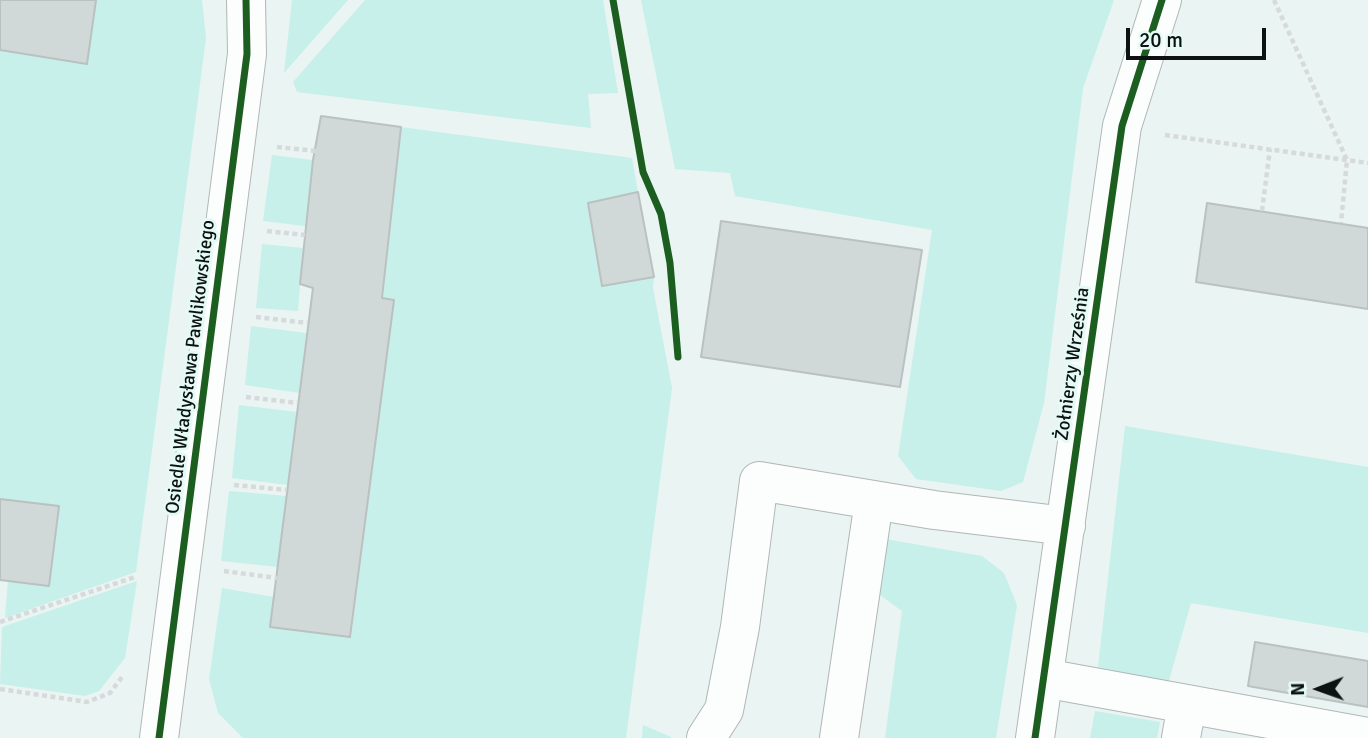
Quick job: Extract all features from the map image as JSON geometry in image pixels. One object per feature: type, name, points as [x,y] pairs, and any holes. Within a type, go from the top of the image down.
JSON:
[{"type":"street","name":"Osiedle Władysława Pawlikowskiego","points":[[159,738],[247,54],[246,0]]},
{"type":"street","name":"Żołnierzy Września","points":[[1035,738],[1122,126],[1162,0]]},
{"type":"street","points":[[706,738],[724,710],[740,627],[759,481],[934,510],[1066,526]]},
{"type":"street","points":[[839,738],[874,500]]},
{"type":"street","points":[[1044,678],[1184,721],[1360,736]]},
{"type":"path","points":[[1273,0],[1347,160],[1341,223]]},
{"type":"path","points":[[1154,133],[1368,163]]},
{"type":"path","points":[[276,147],[316,151]]},
{"type":"path","points":[[1262,211],[1270,149]]},
{"type":"path","points":[[265,231],[306,236]]},
{"type":"path","points":[[254,317],[308,323]]},
{"type":"path","points":[[244,397],[298,403]]},
{"type":"path","points":[[233,485],[288,490]]},
{"type":"path","points":[[223,571],[277,578]]},
{"type":"path","points":[[0,622],[142,575]]},
{"type":"path","points":[[0,689],[87,702],[110,693],[124,674]]},
{"type":"green space","points":[[96,0],[202,0],[206,38],[136,572],[5,618],[8,581],[49,585],[59,506],[0,499],[0,50],[87,64]]},
{"type":"green space","points":[[292,0],[348,0],[284,73]]},
{"type":"green space","points":[[365,0],[603,0],[618,93],[588,94],[591,128],[297,92],[293,82]]},
{"type":"green space","points":[[641,0],[1114,0],[1083,88],[1044,403],[1023,482],[1001,491],[916,479],[898,456],[932,230],[735,196],[730,173],[675,169]]},
{"type":"green space","points":[[401,127],[632,158],[638,192],[588,203],[602,286],[654,277],[653,288],[672,388],[626,738],[243,738],[218,713],[209,679],[222,588],[274,597],[271,627],[351,637],[394,301],[383,298]]},
{"type":"green space","points":[[272,155],[313,160],[305,226],[263,221]]},
{"type":"green space","points":[[262,244],[303,248],[298,311],[256,308]]},
{"type":"green space","points":[[251,326],[306,333],[300,393],[245,385]]},
{"type":"green space","points":[[239,405],[297,412],[288,485],[232,478]]},
{"type":"green space","points":[[1125,426],[1368,467],[1368,633],[1191,603],[1168,684],[1098,667]]},
{"type":"green space","points":[[229,491],[287,496],[278,567],[221,561]]},
{"type":"green space","points":[[880,538],[982,556],[1004,573],[1017,605],[996,738],[885,738],[902,611],[873,590]]},
{"type":"green space","points":[[137,581],[125,658],[99,691],[85,696],[0,684],[2,627]]},
{"type":"green space","points":[[1095,711],[1160,722],[1157,738],[1090,738]]},
{"type":"green space","points":[[643,725],[671,737],[671,738],[642,738]]},
{"type":"building","points":[[0,0],[96,0],[87,64],[0,50]]},
{"type":"building","points":[[321,116],[401,127],[382,298],[394,300],[350,637],[270,627],[313,288],[300,284],[313,160]]},
{"type":"building","points":[[638,192],[654,277],[602,286],[588,203]]},
{"type":"building","points":[[1207,203],[1368,228],[1368,309],[1196,282]]},
{"type":"building","points":[[721,221],[922,250],[900,387],[701,357]]},
{"type":"building","points":[[0,499],[59,506],[49,586],[0,580]]},
{"type":"building","points":[[1255,642],[1368,661],[1368,707],[1248,686]]},
{"type":"cycle path","points":[[159,738],[247,54],[246,0]]},
{"type":"cycle path","points":[[613,0],[643,172],[661,214],[670,263],[678,357]]},
{"type":"cycle path","points":[[1035,738],[1122,126],[1162,0]]}]
